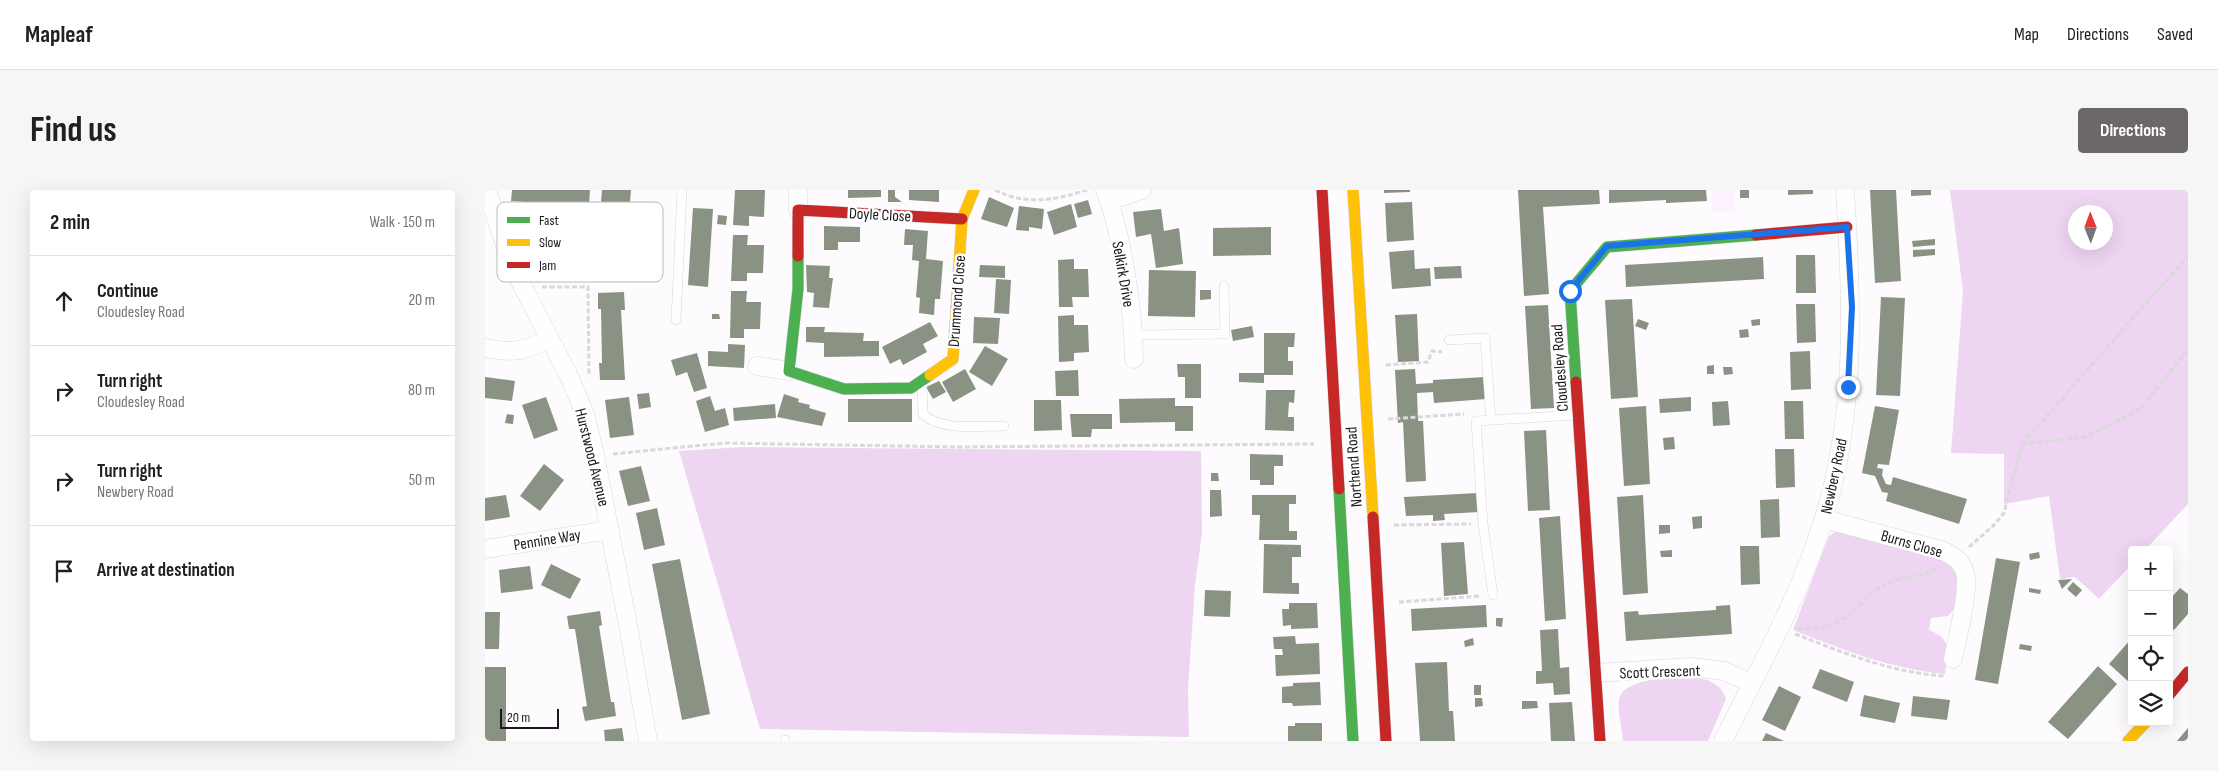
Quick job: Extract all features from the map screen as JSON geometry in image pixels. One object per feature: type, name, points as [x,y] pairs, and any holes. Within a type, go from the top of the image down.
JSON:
[{"type":"street","name":"Hurstwood Avenue","points":[[487,190],[497,225]]},
{"type":"street","points":[[789,371],[798,289],[798,190]]},
{"type":"street","name":"Drummond Close","points":[[757,366],[789,371],[844,389],[911,388],[953,359],[962,219],[973,190]]},
{"type":"street","points":[[1107,196],[1142,190]]},
{"type":"street","name":"Northend Road","points":[[1322,190],[1353,741]]},
{"type":"street","name":"Northend Road","points":[[1353,190],[1386,741]]},
{"type":"street","name":"Newbery Road","points":[[1723,741],[1751,683],[1782,627],[1824,519],[1841,447],[1848,387],[1852,307],[1845,190]]},
{"type":"street","name":"Selkirk Drive","points":[[1107,196],[1121,252],[1134,336],[1134,358]]},
{"type":"street","name":"Doyle Close","points":[[798,210],[962,219]]},
{"type":"street","name":"Cloudesley Road","points":[[1600,741],[1570,291],[1607,246],[1847,227]]},
{"type":"street","name":"Hurstwood Avenue","points":[[520,282],[568,374],[585,414],[610,530],[648,741]]},
{"type":"street","points":[[485,348],[508,352],[528,349],[549,339]]},
{"type":"street","name":"Burns Close","points":[[1824,519],[1944,551],[1956,557],[1965,574],[1966,587],[1953,659]]},
{"type":"street","name":"Pennine Way","points":[[485,549],[610,530]]},
{"type":"street","name":"Scott Crescent","points":[[1596,673],[1691,667],[1724,671],[1751,683]]},
{"type":"street","points":[[2173,690],[2188,672]]},
{"type":"street","points":[[2128,741],[2142,726]]},
{"type":"lane","points":[[676,320],[682,190]]},
{"type":"lane","points":[[1134,336],[1225,334],[1224,286]]},
{"type":"lane","points":[[1449,340],[1485,338],[1491,420]]},
{"type":"lane","points":[[921,381],[923,414],[930,422],[943,425],[1004,426]]},
{"type":"lane","points":[[1493,595],[1483,524],[1476,421],[1579,415]]},
{"type":"path","points":[[995,190],[1030,201],[1052,200],[1087,190]]},
{"type":"path","points":[[1782,627],[1803,630],[1834,622],[1851,614],[1875,589],[1890,582],[1931,572],[1956,557],[1981,538],[2004,513],[2022,444],[2188,256]]},
{"type":"path","points":[[522,287],[588,287],[589,376]]},
{"type":"path","points":[[1380,365],[1428,362],[1432,351],[1449,352],[1449,340]]},
{"type":"path","points":[[2022,444],[2085,437],[2139,410],[2188,350]]},
{"type":"path","points":[[1384,420],[1467,414]]},
{"type":"path","points":[[595,455],[724,444],[956,447],[1335,444]]},
{"type":"path","points":[[1391,525],[1483,524]]},
{"type":"path","points":[[1395,602],[1493,595]]},
{"type":"path","points":[[1782,627],[1871,663],[1905,672],[1951,677],[1953,659]]},
{"type":"shaded area","points":[[1711,190],[1734,190],[1735,212],[1712,213]]},
{"type":"shaded area","points":[[1950,190],[2188,190],[2188,504],[2149,546],[2128,546],[2128,568],[2099,599],[2075,577],[2060,579],[2049,496],[2004,504],[2004,454],[1951,453],[1963,291]]},
{"type":"shaded area","points":[[743,447],[1201,451],[1202,533],[1195,585],[1188,690],[1189,737],[760,729],[679,451]]},
{"type":"shaded area","points":[[1837,531],[1946,560],[1960,576],[1956,606],[1948,616],[1931,618],[1929,630],[1942,638],[1947,647],[1945,674],[1886,663],[1793,630],[1829,536]]},
{"type":"shaded area","points":[[1697,677],[1715,684],[1726,699],[1708,741],[1623,741],[1619,699],[1623,691],[1641,682],[1666,678]]},
{"type":"building","points":[[512,190],[590,190],[589,202],[511,201]]},
{"type":"building","points":[[602,190],[631,190],[630,202],[601,202]]},
{"type":"building","points":[[735,190],[765,190],[764,217],[749,216],[749,226],[733,225]]},
{"type":"building","points":[[848,190],[881,190],[881,197],[848,198]]},
{"type":"building","points":[[888,190],[895,190],[895,197],[902,202],[888,202]]},
{"type":"building","points":[[909,190],[939,190],[939,202],[909,200]]},
{"type":"building","points":[[1384,190],[1410,190],[1410,192],[1384,193]]},
{"type":"building","points":[[1518,190],[1599,190],[1600,204],[1543,207],[1549,294],[1524,296]]},
{"type":"building","points":[[1609,190],[1706,190],[1707,201],[1666,203],[1666,200],[1609,203]]},
{"type":"building","points":[[1740,190],[1749,190],[1749,198],[1740,198]]},
{"type":"building","points":[[1788,190],[1813,190],[1813,194],[1788,195]]},
{"type":"building","points":[[1870,190],[1896,190],[1901,281],[1875,283]]},
{"type":"building","points":[[1911,190],[1931,190],[1931,195],[1911,196]]},
{"type":"building","points":[[989,197],[1014,208],[1007,227],[981,219]]},
{"type":"building","points":[[1088,200],[1092,214],[1078,218],[1074,204]]},
{"type":"building","points":[[1412,202],[1414,240],[1387,242],[1385,203]]},
{"type":"building","points":[[1071,204],[1077,227],[1054,235],[1047,212]]},
{"type":"building","points":[[1019,206],[1044,209],[1042,229],[1029,227],[1029,231],[1016,230]]},
{"type":"building","points":[[693,208],[713,209],[708,287],[688,285]]},
{"type":"building","points":[[1161,209],[1164,231],[1179,228],[1183,264],[1156,268],[1151,234],[1136,237],[1133,212]]},
{"type":"building","points":[[718,215],[727,216],[726,225],[717,224]]},
{"type":"building","points":[[824,226],[860,227],[860,242],[838,242],[838,250],[824,250]]},
{"type":"building","points":[[1271,227],[1271,255],[1213,256],[1213,228]]},
{"type":"building","points":[[905,229],[928,231],[926,259],[943,261],[940,299],[935,299],[934,315],[919,313],[920,298],[916,297],[919,261],[912,260],[913,245],[904,245]]},
{"type":"building","points":[[733,235],[748,235],[747,245],[764,245],[763,273],[747,273],[747,281],[731,281]]},
{"type":"building","points":[[1935,239],[1935,245],[1913,247],[1912,241]]},
{"type":"building","points":[[1935,249],[1935,255],[1913,257],[1913,250]]},
{"type":"building","points":[[1414,250],[1415,269],[1430,268],[1431,286],[1392,289],[1389,252]]},
{"type":"building","points":[[1796,255],[1815,255],[1816,293],[1796,293]]},
{"type":"building","points":[[1763,257],[1764,279],[1626,287],[1625,265]]},
{"type":"building","points":[[1074,259],[1074,269],[1088,269],[1089,297],[1072,297],[1073,307],[1059,307],[1058,260]]},
{"type":"building","points":[[806,265],[830,266],[829,278],[833,278],[829,308],[813,307],[814,293],[807,292]]},
{"type":"building","points":[[980,265],[1005,266],[1005,278],[979,277]]},
{"type":"building","points":[[1461,266],[1462,278],[1435,279],[1434,267]]},
{"type":"building","points":[[1149,270],[1196,271],[1195,317],[1148,316]]},
{"type":"building","points":[[996,279],[1011,280],[1009,314],[994,313]]},
{"type":"building","points":[[1200,290],[1211,290],[1211,299],[1200,300]]},
{"type":"building","points":[[731,291],[747,291],[746,302],[761,302],[760,329],[744,329],[744,338],[730,338]]},
{"type":"building","points":[[624,292],[625,310],[621,310],[625,380],[600,380],[599,363],[602,363],[601,309],[598,309],[598,293]]},
{"type":"building","points":[[1881,297],[1905,298],[1900,396],[1876,395]]},
{"type":"building","points":[[1632,299],[1638,397],[1611,399],[1605,300]]},
{"type":"building","points":[[1796,304],[1815,304],[1816,342],[1797,343]]},
{"type":"building","points":[[1548,305],[1554,408],[1531,409],[1525,306]]},
{"type":"building","points":[[712,314],[719,314],[720,319],[712,319]]},
{"type":"building","points":[[1417,314],[1419,361],[1398,362],[1395,315]]},
{"type":"building","points":[[1074,315],[1074,325],[1088,325],[1089,352],[1074,353],[1074,361],[1059,362],[1058,316]]},
{"type":"building","points":[[974,317],[1000,318],[998,344],[973,343]]},
{"type":"building","points":[[1638,319],[1649,323],[1646,330],[1635,326]]},
{"type":"building","points":[[1760,319],[1760,325],[1752,326],[1751,320]]},
{"type":"building","points":[[930,322],[938,336],[923,344],[927,352],[903,365],[900,359],[890,364],[882,347]]},
{"type":"building","points":[[1252,326],[1254,337],[1233,341],[1231,330]]},
{"type":"building","points":[[806,327],[825,327],[824,332],[864,333],[863,341],[879,341],[879,356],[824,357],[824,343],[806,342]]},
{"type":"building","points":[[1748,329],[1749,337],[1740,338],[1739,330]]},
{"type":"building","points":[[1264,333],[1295,333],[1294,347],[1288,347],[1288,361],[1293,361],[1293,375],[1264,375]]},
{"type":"building","points":[[728,344],[745,345],[744,368],[708,366],[708,351],[728,352]]},
{"type":"building","points":[[985,346],[1008,359],[992,386],[969,372]]},
{"type":"building","points":[[1810,351],[1811,389],[1791,390],[1790,352]]},
{"type":"building","points":[[697,353],[707,388],[694,392],[687,372],[676,376],[671,360]]},
{"type":"building","points":[[1177,364],[1201,364],[1201,398],[1185,398],[1185,377],[1178,377]]},
{"type":"building","points":[[1714,365],[1714,374],[1707,374],[1707,366]]},
{"type":"building","points":[[1723,367],[1732,367],[1733,374],[1724,375]]},
{"type":"building","points":[[965,369],[976,389],[953,402],[942,382]]},
{"type":"building","points":[[1415,369],[1416,384],[1433,383],[1433,380],[1485,377],[1486,399],[1434,403],[1433,392],[1417,393],[1418,421],[1423,421],[1426,481],[1406,482],[1403,422],[1398,423],[1395,370]]},
{"type":"building","points":[[1078,370],[1079,396],[1056,396],[1055,371]]},
{"type":"building","points":[[1239,373],[1264,373],[1264,383],[1239,382]]},
{"type":"building","points":[[485,377],[515,381],[512,401],[485,398]]},
{"type":"building","points":[[939,381],[946,392],[933,399],[926,387]]},
{"type":"building","points":[[1266,390],[1295,390],[1294,403],[1289,402],[1288,417],[1294,417],[1294,431],[1265,430]]},
{"type":"building","points":[[649,393],[651,407],[639,409],[637,394]]},
{"type":"building","points":[[784,394],[799,399],[798,402],[810,405],[809,408],[826,413],[822,426],[777,417]]},
{"type":"building","points":[[710,396],[715,411],[725,408],[729,425],[705,432],[696,401]]},
{"type":"building","points":[[546,397],[558,430],[534,439],[522,405]]},
{"type":"building","points":[[629,397],[634,435],[610,438],[605,400]]},
{"type":"building","points":[[1691,397],[1691,411],[1660,413],[1659,399]]},
{"type":"building","points":[[1175,398],[1175,406],[1193,406],[1193,431],[1175,431],[1175,422],[1120,423],[1119,399]]},
{"type":"building","points":[[848,399],[912,399],[912,422],[848,422]]},
{"type":"building","points":[[1034,400],[1061,400],[1062,430],[1034,431]]},
{"type":"building","points":[[1728,401],[1730,425],[1713,426],[1712,402]]},
{"type":"building","points":[[1784,401],[1803,401],[1804,439],[1785,439]]},
{"type":"building","points":[[775,404],[776,418],[734,421],[733,408]]},
{"type":"building","points":[[1646,406],[1650,484],[1624,486],[1619,408]]},
{"type":"building","points":[[1875,406],[1899,410],[1889,465],[1878,464],[1877,468],[1883,469],[1882,475],[1886,484],[1891,485],[1893,477],[1967,499],[1959,524],[1886,501],[1888,493],[1882,492],[1875,476],[1862,473]]},
{"type":"building","points":[[507,414],[514,415],[513,424],[505,423]]},
{"type":"building","points":[[1070,414],[1112,414],[1112,429],[1092,429],[1091,437],[1072,437]]},
{"type":"building","points":[[1546,430],[1550,510],[1528,511],[1524,431]]},
{"type":"building","points":[[1674,437],[1675,449],[1664,450],[1663,438]]},
{"type":"building","points":[[1775,449],[1794,449],[1795,487],[1776,488]]},
{"type":"building","points":[[1250,454],[1283,455],[1283,466],[1274,466],[1274,485],[1260,485],[1260,480],[1250,480]]},
{"type":"building","points":[[544,464],[564,480],[540,511],[520,496]]},
{"type":"building","points":[[641,466],[650,501],[628,506],[619,471]]},
{"type":"building","points":[[1211,473],[1218,473],[1219,481],[1211,481]]},
{"type":"building","points":[[1210,490],[1221,490],[1222,516],[1210,517]]},
{"type":"building","points":[[1478,493],[1479,512],[1444,514],[1445,520],[1433,521],[1433,515],[1406,516],[1404,497]]},
{"type":"building","points":[[506,495],[510,517],[485,521],[485,498]]},
{"type":"building","points":[[1252,495],[1296,495],[1296,504],[1289,504],[1289,531],[1297,531],[1297,540],[1259,540],[1260,515],[1252,515]]},
{"type":"building","points":[[1643,495],[1648,593],[1623,595],[1617,497]]},
{"type":"building","points":[[1779,499],[1780,537],[1761,538],[1760,500]]},
{"type":"building","points":[[657,508],[665,545],[644,550],[636,513]]},
{"type":"building","points":[[1560,516],[1566,619],[1545,621],[1539,518]]},
{"type":"building","points":[[1702,516],[1702,528],[1693,529],[1692,517]]},
{"type":"building","points":[[1659,525],[1670,525],[1670,533],[1659,534]]},
{"type":"building","points":[[1464,542],[1468,594],[1444,596],[1441,543]]},
{"type":"building","points":[[1264,544],[1301,545],[1301,557],[1292,557],[1292,583],[1299,583],[1299,594],[1263,593]]},
{"type":"building","points":[[1740,546],[1759,546],[1760,584],[1741,585]]},
{"type":"building","points":[[1672,550],[1672,557],[1661,557],[1660,551]]},
{"type":"building","points":[[2039,552],[2040,558],[2030,560],[2029,554]]},
{"type":"building","points":[[1996,558],[2020,562],[1998,684],[1975,680]]},
{"type":"building","points":[[680,559],[710,714],[682,720],[652,564]]},
{"type":"building","points":[[551,564],[581,579],[570,599],[541,585]]},
{"type":"building","points":[[530,566],[533,589],[501,593],[499,570]]},
{"type":"building","points":[[2072,579],[2062,589],[2058,580]]},
{"type":"building","points":[[2073,582],[2082,590],[2076,597],[2067,589]]},
{"type":"building","points":[[2029,588],[2041,590],[2040,594],[2029,592]]},
{"type":"building","points":[[2180,588],[2188,594],[2188,614],[2174,630],[2173,629],[2173,596]]},
{"type":"building","points":[[1205,590],[1231,591],[1230,617],[1204,616]]},
{"type":"building","points":[[1289,603],[1317,603],[1318,628],[1291,629],[1291,625],[1283,626],[1282,609],[1289,609]]},
{"type":"building","points":[[1486,605],[1487,627],[1412,631],[1411,609]]},
{"type":"building","points":[[1730,605],[1732,634],[1626,641],[1624,612],[1638,611],[1639,615],[1716,610],[1716,606]]},
{"type":"building","points":[[600,611],[602,625],[599,626],[611,702],[614,702],[616,716],[585,721],[582,707],[587,706],[575,629],[569,629],[567,616]]},
{"type":"building","points":[[485,612],[500,612],[499,649],[485,649]]},
{"type":"building","points":[[1496,618],[1503,618],[1502,627],[1496,626]]},
{"type":"building","points":[[1558,629],[1560,668],[1569,667],[1570,694],[1554,695],[1553,683],[1536,684],[1536,671],[1542,671],[1540,630]]},
{"type":"building","points":[[1295,636],[1296,644],[1319,643],[1320,674],[1276,676],[1275,655],[1283,655],[1282,649],[1274,649],[1273,637]]},
{"type":"building","points":[[1473,638],[1474,645],[1465,647],[1464,641]]},
{"type":"building","points":[[2128,643],[2128,681],[2109,664]]},
{"type":"building","points":[[2020,644],[2032,646],[2031,651],[2019,649]]},
{"type":"building","points":[[1447,662],[1449,711],[1453,711],[1455,741],[1420,741],[1415,663]]},
{"type":"building","points":[[2098,666],[2117,684],[2068,739],[2048,722]]},
{"type":"building","points":[[485,667],[506,667],[506,741],[485,741]]},
{"type":"building","points":[[1820,669],[1854,682],[1847,702],[1812,688]]},
{"type":"building","points":[[1320,682],[1321,705],[1293,706],[1292,703],[1282,703],[1282,687],[1293,686],[1293,683]]},
{"type":"building","points":[[1474,685],[1481,685],[1481,695],[1474,695]]},
{"type":"building","points":[[1779,686],[1801,697],[1785,731],[1762,720]]},
{"type":"building","points":[[1864,695],[1900,703],[1895,723],[1860,716]]},
{"type":"building","points":[[1913,696],[1950,700],[1947,720],[1911,716]]},
{"type":"building","points":[[1475,698],[1482,698],[1483,706],[1475,707]]},
{"type":"building","points":[[1522,701],[1537,701],[1538,708],[1522,709]]},
{"type":"building","points":[[1572,702],[1575,741],[1551,741],[1549,703]]},
{"type":"building","points":[[1295,723],[1322,723],[1322,741],[1288,741],[1288,726],[1295,726]]},
{"type":"building","points":[[622,728],[624,741],[605,741],[604,730]]},
{"type":"building","points":[[2188,728],[2188,741],[2177,741]]},
{"type":"building","points":[[1766,733],[1784,741],[1762,741]]},
{"type":"traffic: fast","points":[[1576,382],[1570,291],[1607,247],[1756,235]]},
{"type":"traffic: fast","points":[[798,256],[798,289],[789,371],[844,389],[911,388],[930,375]]},
{"type":"traffic: fast","points":[[1339,489],[1353,741]]},
{"type":"traffic: slow","points":[[930,375],[953,359],[962,219],[974,190]]},
{"type":"traffic: slow","points":[[1353,190],[1373,517]]},
{"type":"traffic: slow","points":[[2128,741],[2142,726]]},
{"type":"traffic: jam","points":[[1322,190],[1339,489]]},
{"type":"traffic: jam","points":[[798,256],[798,210],[962,219]]},
{"type":"traffic: jam","points":[[1756,235],[1847,227]]},
{"type":"traffic: jam","points":[[1576,382],[1600,741]]},
{"type":"traffic: jam","points":[[1373,517],[1386,741]]},
{"type":"traffic: jam","points":[[2173,690],[2188,672]]},
{"type":"route","points":[[1570,291],[1607,246],[1847,227],[1852,307],[1848,387]]}]
